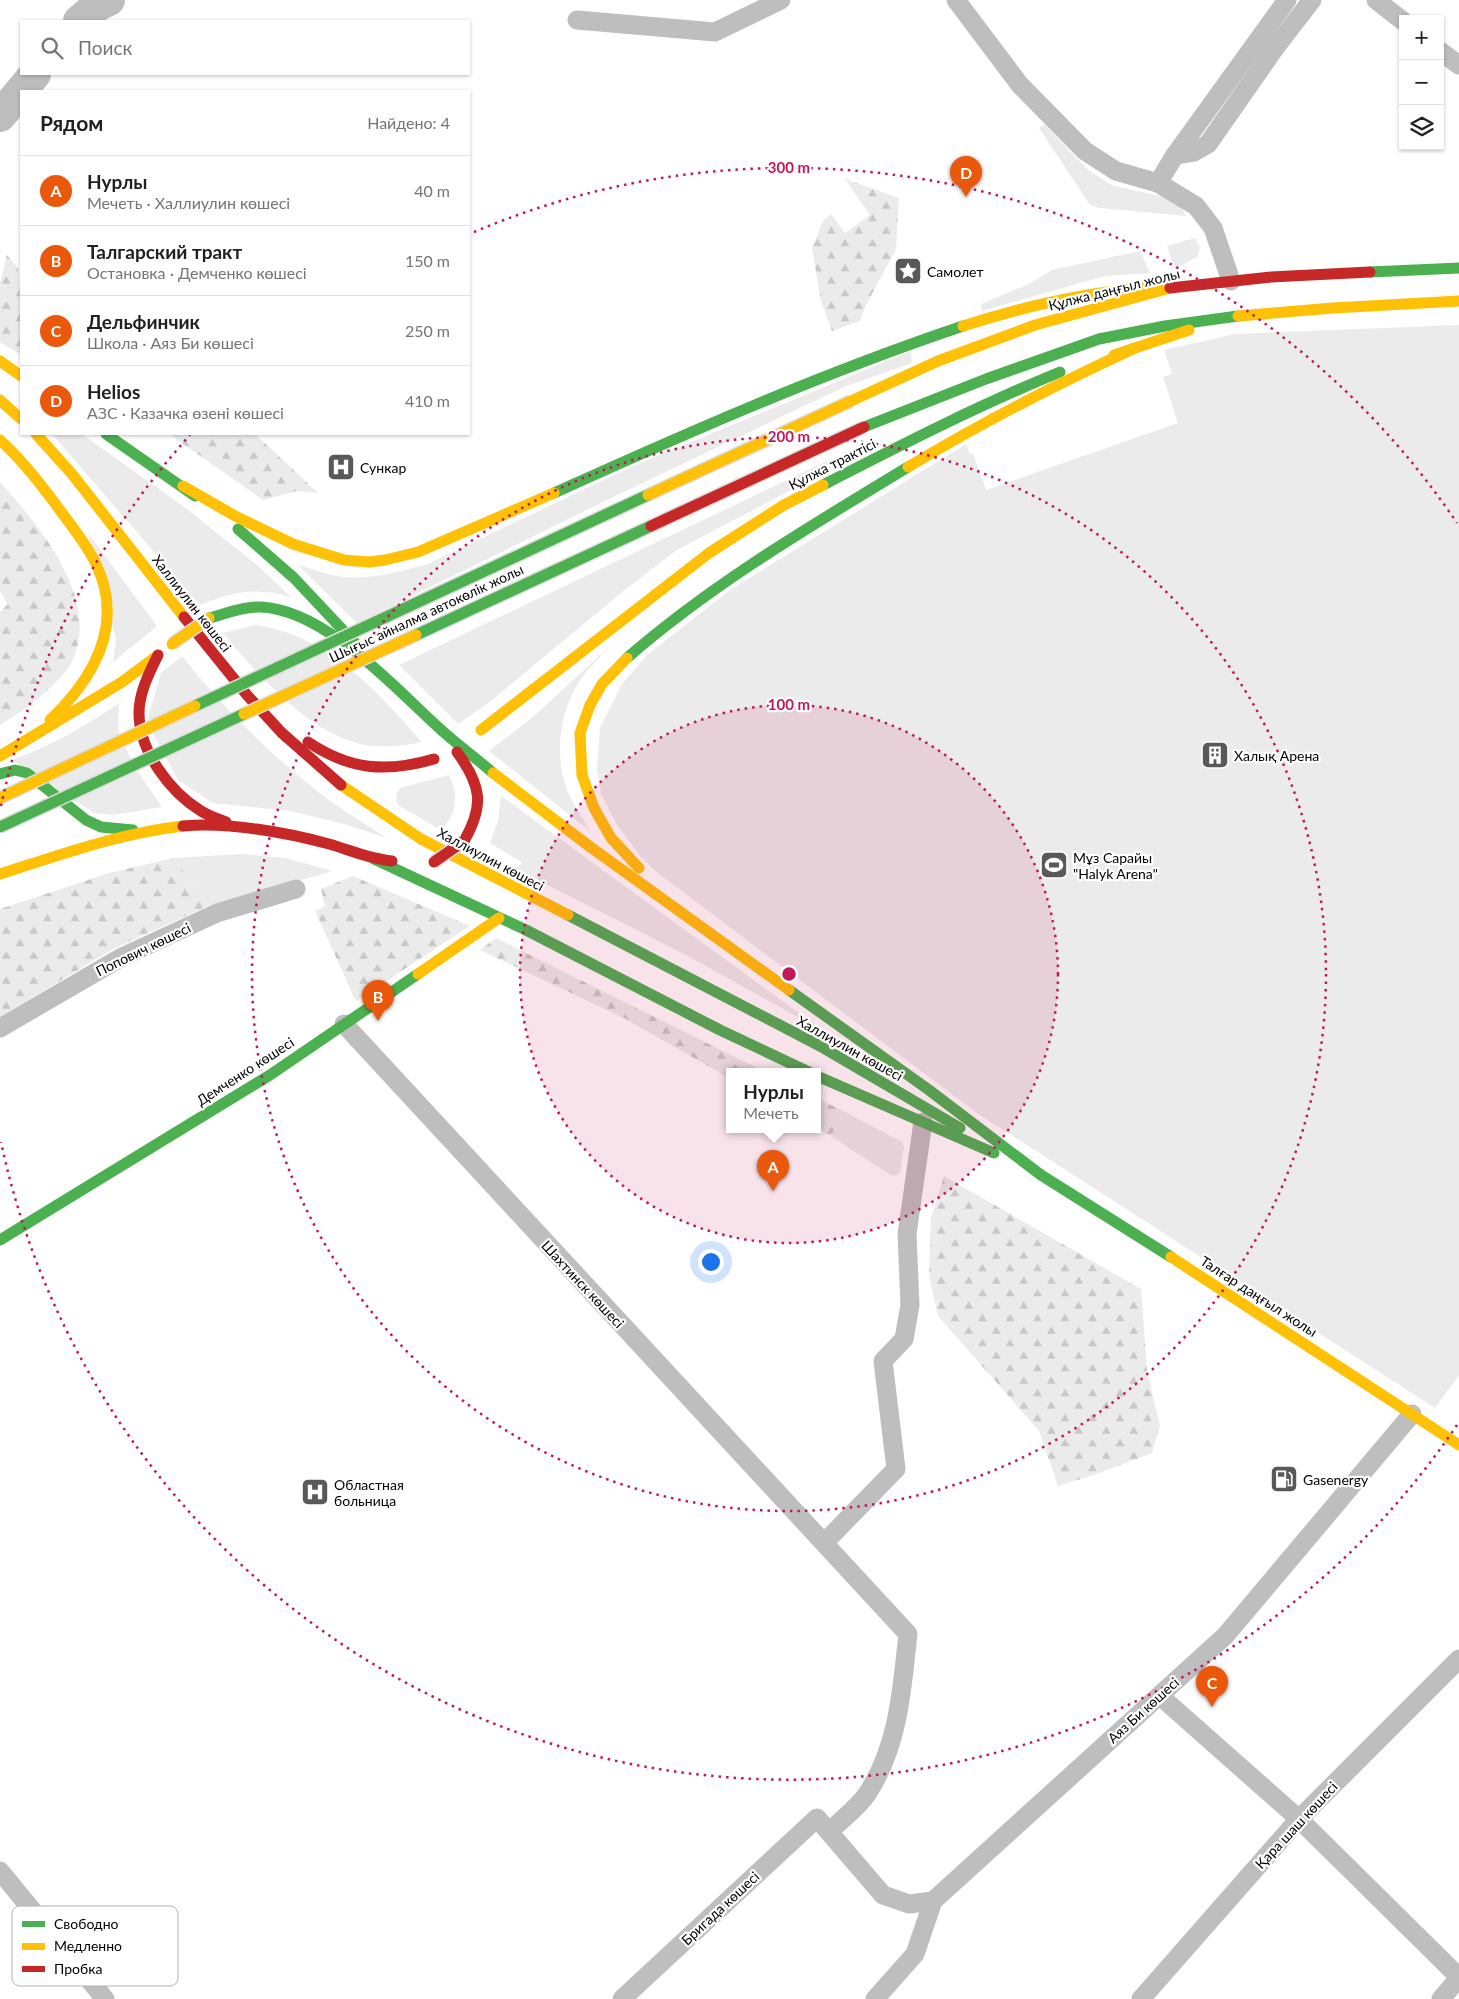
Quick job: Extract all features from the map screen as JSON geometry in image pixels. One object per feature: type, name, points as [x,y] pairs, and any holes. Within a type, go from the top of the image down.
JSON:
[{"type":"main road","name":"Құлжа даңғыл жолы","points":[[851,401],[938,361],[1035,324],[1176,286],[1317,274],[1459,268]]},
{"type":"main road","points":[[183,486],[236,518],[293,544],[352,562],[387,560],[423,550],[525,507],[638,454],[818,379],[928,338],[1062,299],[1116,289],[1176,286]]},
{"type":"main road","points":[[1245,316],[1314,308],[1459,301]]},
{"type":"main road","name":"Шығыс айналма автокөлік жолы","points":[[0,827],[864,427],[945,393],[1062,352],[1122,334],[1245,316]]},
{"type":"main road","name":"Құлжа трактісі","points":[[481,730],[709,553],[784,506],[949,421],[1013,391],[1075,366],[1191,330],[1245,316]]},
{"type":"main road","points":[[716,937],[634,863],[611,838],[594,808],[582,775],[580,733],[590,706],[602,684],[620,665],[664,626],[795,535],[962,435],[1083,372],[1135,348]]},
{"type":"main road","points":[[0,361],[20,375]]},
{"type":"main road","points":[[0,400],[20,418]]},
{"type":"main road","name":"Шығыс айналма автокөлік жолы","points":[[0,798],[851,401]]},
{"type":"main road","name":"Халлиулин көшесі","points":[[37,435],[72,474],[209,649],[253,702],[309,759],[342,786],[422,839],[820,1046],[1041,1175]]},
{"type":"main road","name":"Халлиулин көшесі","points":[[107,435],[183,486],[255,542],[294,578],[382,673],[438,727],[478,762],[589,846],[929,1090],[1041,1175]]},
{"type":"main road","points":[[0,440],[49,496],[91,555],[99,572],[108,609],[108,627],[100,655],[85,681],[68,704],[27,740]]},
{"type":"main road","points":[[0,756],[122,682],[209,618],[244,608],[260,607],[275,609],[302,618],[326,631],[382,673]]},
{"type":"main road","points":[[209,649],[254,696],[292,731],[336,758],[357,765],[378,768],[406,767],[434,759]]},
{"type":"main road","points":[[158,655],[146,679],[141,696],[139,715],[148,749],[159,768],[182,797],[197,809],[238,826]]},
{"type":"main road","points":[[374,859],[419,865],[434,862],[464,841],[478,815],[480,800],[475,781],[469,768],[438,727]]},
{"type":"main road","points":[[0,774],[15,770],[27,773],[86,820],[101,827],[150,830]]},
{"type":"main road","points":[[0,874],[84,847],[150,830],[205,824],[238,826],[329,844],[374,859],[499,918],[574,954],[738,1040],[800,1068]]},
{"type":"main road","name":"Демченко көшесі","points":[[0,1240],[270,1075],[499,918]]},
{"type":"main road","points":[[821,1078],[1041,1175]]},
{"type":"main road","name":"Талғар даңғыл жолы","points":[[1041,1175],[1200,1275],[1459,1445]]},
{"type":"street","points":[[577,20],[714,32],[781,0]]},
{"type":"street","points":[[956,0],[1020,84],[1085,151],[1116,171],[1158,184],[1196,206],[1213,228],[1231,281]]},
{"type":"street","points":[[1158,184],[1175,155],[1288,0]]},
{"type":"street","points":[[1175,155],[1194,152],[1208,144],[1275,48],[1312,0]]},
{"type":"street","points":[[1376,0],[1399,18]]},
{"type":"street","points":[[1444,54],[1459,66]]},
{"type":"street","name":"Попович көшесі","points":[[0,1028],[122,956],[217,913],[296,889]]},
{"type":"street","name":"Шахтинск көшесі","points":[[344,1024],[620,1324],[825,1542],[908,1634],[901,1703],[889,1750],[869,1793],[829,1832]]},
{"type":"street","points":[[825,1542],[896,1469],[883,1361],[904,1339],[910,1305],[907,1234],[923,1122]]},
{"type":"street","name":"Аяз Би көшесі","points":[[875,1999],[914,1954],[933,1901],[1225,1636],[1412,1414]]},
{"type":"street","name":"Қара шаш көшесі","points":[[1141,1999],[1299,1819],[1459,1659]]},
{"type":"street","points":[[1160,1696],[1299,1819],[1459,1978],[1442,1999]]},
{"type":"street","name":"Бригада көшесі","points":[[622,1999],[817,1818],[829,1832]]},
{"type":"street","points":[[829,1832],[883,1895],[909,1904],[933,1901]]},
{"type":"street","points":[[0,1871],[29,1906]]},
{"type":"street","points":[[94,1986],[105,1999]]},
{"type":"green space","points":[[1044,124],[1087,169],[1111,185],[1177,200],[1186,216],[1100,208],[1090,205],[1039,128]]},
{"type":"green space","points":[[845,179],[899,198],[896,249],[866,305],[860,321],[832,331],[821,301],[812,248],[823,221],[831,214],[845,233],[870,215]]},
{"type":"green space","points":[[1195,238],[1200,248],[1197,257],[1175,269],[1167,246]]},
{"type":"green space","points":[[1140,251],[1150,273],[1105,276],[982,311],[981,304],[1029,284],[1052,270]]},
{"type":"green space","points":[[7,255],[18,268],[20,354],[0,342],[0,283]]},
{"type":"green space","name":"Мұз Сарайы \"Halyk Arena\"","points":[[1459,325],[1459,1375],[1435,1408],[977,1113],[659,874],[640,856],[617,825],[601,794],[597,771],[600,728],[622,684],[647,655],[730,590],[966,444],[970,454],[973,453],[986,490],[1178,423],[1163,377],[1172,374],[1164,350],[1235,334]]},
{"type":"green space","points":[[911,351],[912,363],[846,386],[609,499],[357,623],[298,565],[332,575],[354,578],[386,574],[428,564],[633,466]]},
{"type":"green space","points":[[53,435],[82,435],[93,442],[187,509],[257,565],[292,598],[269,592],[246,592],[200,605]]},
{"type":"green space","points":[[170,435],[256,435],[318,493],[297,491],[263,500]]},
{"type":"green space","points":[[827,461],[829,470],[677,550],[626,589],[487,704],[458,724],[399,665]]},
{"type":"green space","points":[[0,482],[32,520],[62,565],[73,590],[79,614],[79,639],[71,663],[58,680],[39,697],[0,725],[0,612],[8,604],[0,591]]},
{"type":"green space","points":[[88,533],[157,626],[113,662],[116,639]]},
{"type":"green space","points":[[255,625],[281,631],[305,640],[328,653],[368,685],[422,742],[394,746],[365,745],[345,739],[324,729],[305,716],[268,684],[223,633]]},
{"type":"green space","points":[[609,647],[584,675],[574,691],[568,704],[561,731],[560,759],[566,787],[590,831],[489,751],[533,717]]},
{"type":"green space","points":[[182,656],[211,691],[259,741],[329,800],[387,838],[344,824],[291,811],[213,803],[178,780],[147,722],[161,673]]},
{"type":"green space","points":[[119,703],[118,730],[135,768],[162,807],[113,815],[94,813],[12,760],[67,735]]},
{"type":"green space","points":[[449,775],[454,790],[455,804],[450,817],[441,830],[398,805],[396,796],[400,788]]},
{"type":"green space","points":[[501,796],[828,1034],[688,956],[516,869],[522,862],[490,843],[498,821]]},
{"type":"green space","points":[[242,854],[285,858],[333,871],[208,906],[174,858]]},
{"type":"green space","points":[[174,858],[208,906],[113,949],[0,1017],[0,909],[109,873]]},
{"type":"green space","points":[[353,876],[470,926],[356,1001],[315,911],[325,906],[321,889]]},
{"type":"green space","points":[[496,938],[757,1068],[726,1068],[726,1076],[624,1018],[480,950]]},
{"type":"green space","points":[[821,1100],[845,1112],[831,1136],[821,1130]]},
{"type":"green space","points":[[845,1112],[902,1142],[904,1146],[900,1173],[894,1176],[889,1174],[831,1136]]},
{"type":"green space","points":[[944,1176],[1141,1289],[1147,1371],[1160,1426],[1152,1453],[1097,1474],[1058,1486],[1039,1431],[938,1316],[929,1276],[931,1219]]},
{"type":"waterway","points":[[80,20],[97,6],[109,0]]},
{"type":"waterway","points":[[22,90],[34,75]]},
{"type":"waterway","points":[[0,116],[20,92]]},
{"type":"traffic: fast","points":[[1370,272],[1459,268]]},
{"type":"traffic: fast","points":[[864,427],[986,379],[1099,339],[1165,326],[1238,316]]},
{"type":"traffic: fast","points":[[554,493],[808,383],[963,326]]},
{"type":"traffic: fast","points":[[823,485],[911,440],[1060,372]]},
{"type":"traffic: fast","points":[[107,435],[195,496]]},
{"type":"traffic: fast","points":[[627,658],[694,605],[763,556],[908,467]]},
{"type":"traffic: fast","points":[[195,706],[648,495]]},
{"type":"traffic: fast","points":[[416,635],[651,526]]},
{"type":"traffic: fast","points":[[238,529],[294,578],[357,645]]},
{"type":"traffic: fast","points":[[209,618],[241,609],[261,607],[285,611],[309,621],[333,635],[357,653],[445,733],[493,773]]},
{"type":"traffic: fast","points":[[0,827],[244,714]]},
{"type":"traffic: fast","points":[[0,774],[15,770],[27,773],[86,820],[101,827],[133,830]]},
{"type":"traffic: fast","points":[[374,859],[526,930],[720,1030],[801,1068]]},
{"type":"traffic: fast","points":[[568,915],[820,1046],[960,1128]]},
{"type":"traffic: fast","points":[[0,1240],[270,1075],[418,974]]},
{"type":"traffic: fast","points":[[789,990],[929,1090],[1041,1175],[1171,1257]]},
{"type":"traffic: fast","points":[[821,1078],[994,1153]]},
{"type":"traffic: slow","points":[[963,326],[1052,302],[1097,293],[1143,288]]},
{"type":"traffic: slow","points":[[851,401],[938,361],[1035,325],[1170,288]]},
{"type":"traffic: slow","points":[[1238,316],[1333,308],[1459,301]]},
{"type":"traffic: slow","points":[[1114,355],[1189,330]]},
{"type":"traffic: slow","points":[[908,467],[1020,404],[1135,348]]},
{"type":"traffic: slow","points":[[0,361],[20,375]]},
{"type":"traffic: slow","points":[[0,400],[20,418]]},
{"type":"traffic: slow","points":[[648,495],[851,401]]},
{"type":"traffic: slow","points":[[37,435],[72,474],[184,617]]},
{"type":"traffic: slow","points":[[0,440],[33,475],[80,537],[96,564],[104,586],[107,608],[106,629],[100,649],[92,668],[80,686],[50,720]]},
{"type":"traffic: slow","points":[[481,730],[709,553],[784,505],[823,485]]},
{"type":"traffic: slow","points":[[183,486],[237,517],[293,544],[344,560],[369,562],[418,552],[554,493]]},
{"type":"traffic: slow","points":[[172,644],[209,618]]},
{"type":"traffic: slow","points":[[244,714],[416,635]]},
{"type":"traffic: slow","points":[[0,756],[122,682],[157,656]]},
{"type":"traffic: slow","points":[[627,658],[602,684],[590,705],[580,733],[582,775],[594,808],[611,838],[639,868]]},
{"type":"traffic: slow","points":[[0,798],[195,706]]},
{"type":"traffic: slow","points":[[493,773],[589,846],[789,990]]},
{"type":"traffic: slow","points":[[341,785],[421,839],[568,915]]},
{"type":"traffic: slow","points":[[0,874],[113,839],[183,826]]},
{"type":"traffic: slow","points":[[418,974],[499,918]]},
{"type":"traffic: slow","points":[[1171,1257],[1459,1445]]},
{"type":"traffic: jam","points":[[1170,288],[1271,277],[1370,272]]},
{"type":"traffic: jam","points":[[651,526],[864,427]]},
{"type":"traffic: jam","points":[[184,617],[247,695],[282,733],[341,785]]},
{"type":"traffic: jam","points":[[158,655],[145,683],[139,706],[140,727],[144,742],[158,769],[178,793],[201,811],[226,822]]},
{"type":"traffic: jam","points":[[308,742],[339,758],[369,766],[400,766],[434,759]]},
{"type":"traffic: jam","points":[[457,752],[471,775],[477,795],[475,817],[464,841]]},
{"type":"traffic: jam","points":[[183,826],[219,825],[275,832],[392,861]]},
{"type":"traffic: jam","points":[[434,862],[464,841]]},
{"type":"place","name":"Helios","points":[[966,197]]},
{"type":"place","name":"Самолет","points":[[908,271]]},
{"type":"place","name":"Сункар","points":[[341,467]]},
{"type":"place","name":"Халық Арена","points":[[1215,755]]},
{"type":"place","name":"Мұз Сарайы \"Halyk Arena\"","points":[[1054,865]]},
{"type":"place","name":"Талгарский тракт","points":[[378,1021]]},
{"type":"place","name":"Нурлы","points":[[773,1191]]},
{"type":"place","name":"Gasenergy","points":[[1284,1479]]},
{"type":"place","name":"Областная больница","points":[[315,1492]]},
{"type":"place","name":"Дельфинчик","points":[[1212,1707]]}]
